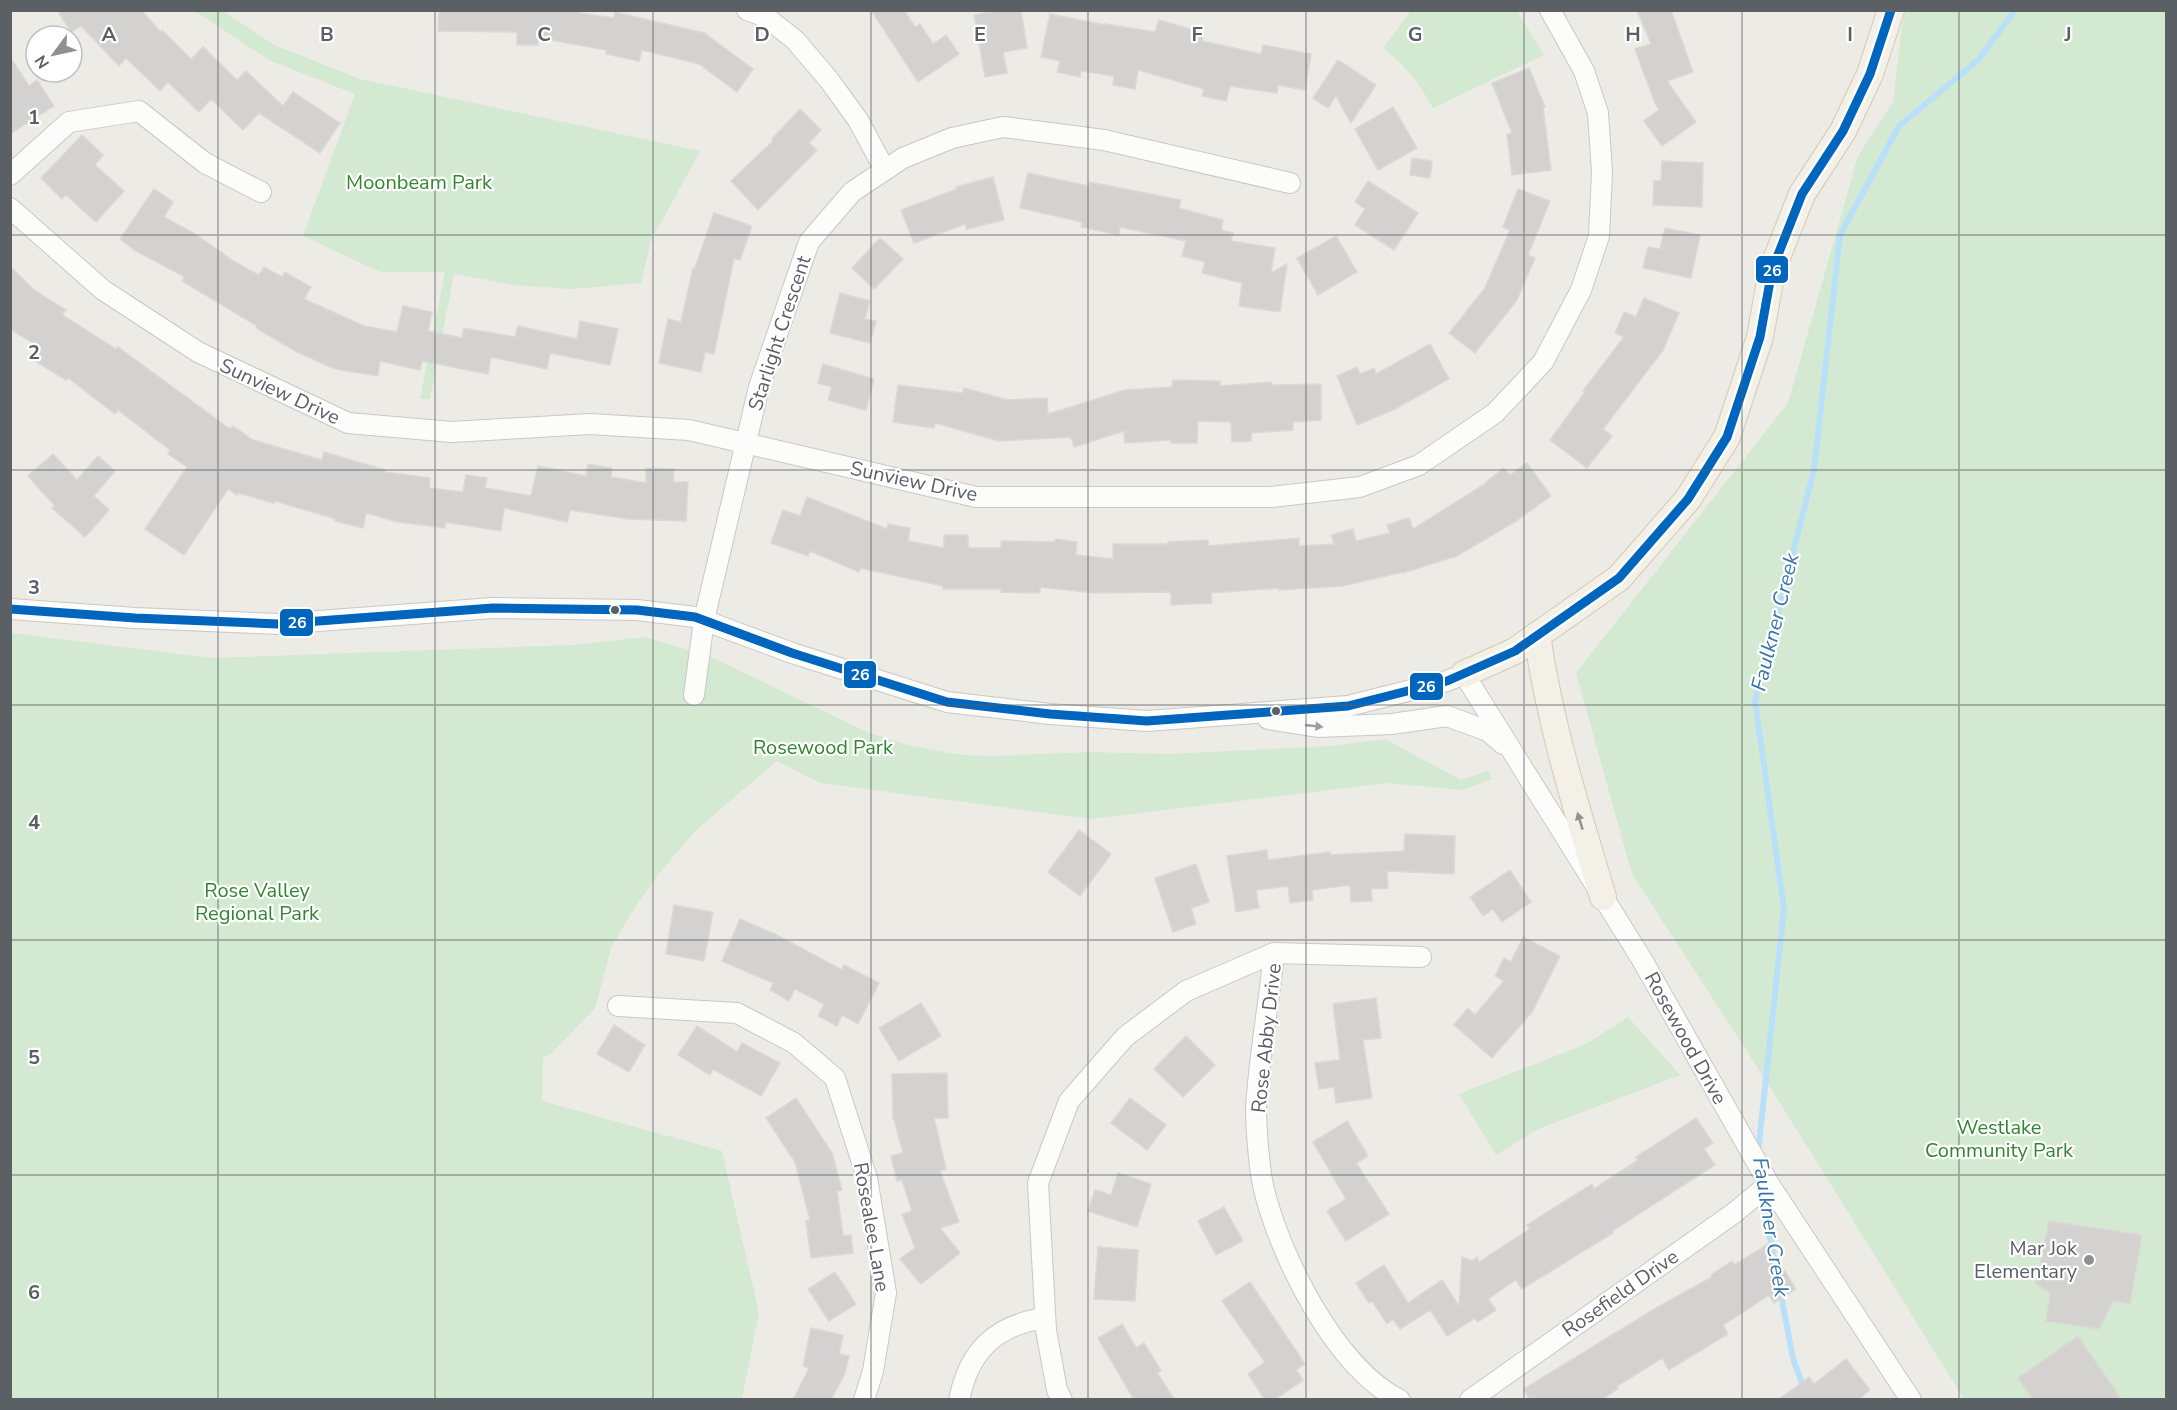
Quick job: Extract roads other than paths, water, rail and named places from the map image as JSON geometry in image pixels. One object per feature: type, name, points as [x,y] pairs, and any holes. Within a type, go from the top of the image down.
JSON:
[{"type":"main road","points":[[1464,674],[1515,651],[1619,578],[1689,499],[1727,437],[1760,337],[1772,270],[1802,194],[1843,131],[1870,74],[1891,10]]},
{"type":"main road","points":[[1538,635],[1542,671],[1562,760],[1603,897]]},
{"type":"street","points":[[747,10],[766,17],[795,40],[829,80],[858,120],[885,170]]},
{"type":"street","name":"Sunview Drive","points":[[10,208],[103,290],[198,352],[348,423],[452,432],[590,424],[689,430],[976,497],[1271,497],[1360,487],[1419,465],[1495,413],[1543,362],[1581,290],[1599,236],[1602,172],[1598,113],[1584,71],[1550,10]]},
{"type":"street","points":[[10,175],[69,122],[139,111],[205,163],[261,192]]},
{"type":"street","name":"Starlight Crescent","points":[[694,695],[704,620],[759,387],[808,242],[852,192],[903,159],[952,138],[1003,127],[1104,140],[1290,183]]},
{"type":"street","points":[[10,609],[135,618],[278,624],[493,608],[637,610],[695,617],[792,653],[947,702],[1050,714],[1147,721],[1348,706],[1447,681],[1464,674]]},
{"type":"street","name":"Rosewood Drive","points":[[1464,674],[1641,958],[1769,1184],[1911,1400]]},
{"type":"street","points":[[1236,714],[1318,728],[1392,724],[1447,716],[1488,731],[1514,753]]},
{"type":"street","points":[[1062,1400],[1057,1390],[1045,1318],[1038,1183],[1069,1101],[1125,1037],[1186,991],[1274,953],[1421,957]]},
{"type":"street","name":"Rose Abby Drive","points":[[1274,953],[1256,1109],[1263,1184],[1277,1231],[1314,1311],[1346,1355],[1384,1392],[1400,1400]]},
{"type":"street","name":"Rosealee Lane","points":[[618,1006],[737,1013],[794,1043],[835,1078],[867,1178],[886,1293],[873,1371],[864,1400]]},
{"type":"street","name":"Rosefield Drive","points":[[1470,1400],[1734,1213],[1769,1184]]},
{"type":"street","points":[[959,1400],[963,1378],[985,1342],[1028,1320],[1045,1318]]},
{"type":"waterway","name":"Faulkner Creek","points":[[1758,1153],[1784,909],[1755,701],[1814,470],[1840,235],[1899,126],[1979,59],[2015,10]]},
{"type":"waterway","name":"Faulkner Creek","points":[[1762,1193],[1774,1259]]},
{"type":"waterway","name":"Faulkner Creek","points":[[1780,1290],[1793,1359],[1804,1388]]},
{"type":"place","name":"Mar Jok Elementary","points":[[2089,1260]]},
{"type":"park label","name":"Moonbeam Park","points":[[419,182]]},
{"type":"park label","name":"Rosewood Park","points":[[823,747]]},
{"type":"park label","name":"Rose Valley Regional Park","points":[[257,902]]},
{"type":"park label","name":"Westlake Community Park","points":[[1999,1138]]}]
